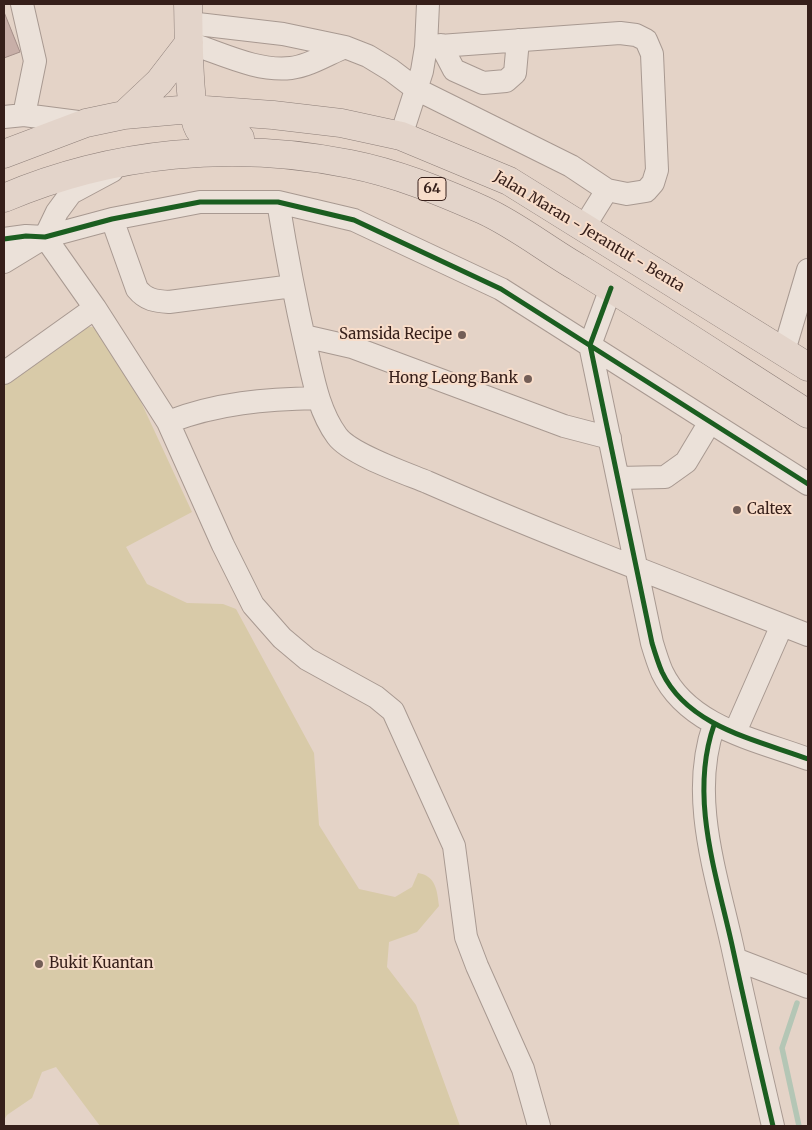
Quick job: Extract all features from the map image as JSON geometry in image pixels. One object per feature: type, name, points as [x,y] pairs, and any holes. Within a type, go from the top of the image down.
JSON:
[{"type":"main road","points":[[189,24],[192,109],[196,126],[200,132],[208,135],[296,142],[316,150],[321,160]]},
{"type":"main road","points":[[124,115],[159,82],[189,24]]},
{"type":"main road","name":"Jalan Maran - Jerantut - Benta","points":[[4,154],[86,123],[124,115],[192,109],[273,115],[342,123],[401,136],[509,181],[808,367]]},
{"type":"main road","name":"64","points":[[4,198],[44,181],[88,168],[196,152],[282,154],[350,164],[412,181],[485,211],[611,288],[808,414]]},
{"type":"street","points":[[22,4],[35,61],[14,116],[86,123]]},
{"type":"street","points":[[401,136],[416,90],[434,46],[428,4]]},
{"type":"street","points":[[189,24],[283,34],[345,47],[368,56],[391,70],[416,90],[571,166],[607,190],[627,194],[646,190],[653,183],[657,170],[652,54],[646,40],[636,35],[620,33],[434,46]]},
{"type":"street","points":[[189,24],[250,63],[275,68],[299,66],[345,47]]},
{"type":"street","points":[[434,46],[454,70],[483,84],[506,81],[515,73],[518,40]]},
{"type":"street","points":[[45,237],[57,212],[71,193],[133,160]]},
{"type":"street","points":[[584,228],[607,190]]},
{"type":"street","points":[[4,262],[45,237],[112,219],[200,202],[278,202],[354,220],[501,289],[808,484]]},
{"type":"street","points":[[278,202],[293,286],[318,398],[338,438],[360,453],[637,568],[808,635]]},
{"type":"street","points":[[112,219],[137,289],[143,297],[154,301],[169,302],[293,286]]},
{"type":"street","points":[[4,239],[26,236],[45,237]]},
{"type":"street","points":[[45,237],[95,308],[168,422],[224,546],[253,604],[288,643],[307,658],[385,703],[399,723],[454,846],[466,937],[477,966],[524,1069],[539,1126]]},
{"type":"street","points":[[784,351],[808,270]]},
{"type":"street","points":[[611,288],[590,345],[652,643],[662,673],[690,707],[725,728],[808,758]]},
{"type":"street","points":[[4,373],[95,308]]},
{"type":"street","points":[[304,336],[352,347],[564,426],[610,438]]},
{"type":"street","points":[[168,422],[193,412],[231,404],[279,399],[318,398]]},
{"type":"street","points":[[618,478],[665,477],[686,462],[710,422]]},
{"type":"street","points":[[774,1126],[707,834],[705,811],[706,748],[725,728],[782,625]]},
{"type":"street","points":[[735,960],[808,987]]},
{"type":"shaded area","points":[[102,327],[110,335],[192,512],[126,547],[147,584],[187,603],[223,604],[236,609],[314,753],[319,825],[359,889],[395,897],[412,887],[418,873],[429,877],[434,885],[439,906],[417,932],[389,942],[387,967],[416,1005],[460,1126],[100,1126],[56,1067],[42,1072],[32,1098],[7,1115],[4,1120],[4,382],[74,330]]},
{"type":"building","points":[[4,12],[20,52],[4,58]]},
{"type":"waterway","points":[[797,1003],[782,1048],[799,1126]]},
{"type":"cycle path","points":[[4,239],[26,236],[45,237],[112,219],[200,202],[278,202],[354,220],[501,289],[808,484]]},
{"type":"cycle path","points":[[611,288],[590,345],[652,643],[662,672],[674,691],[706,719],[746,738],[808,759]]},
{"type":"cycle path","points":[[714,725],[707,752],[704,779],[704,807],[708,835],[773,1126]]},
{"type":"place","name":"Samsida Recipe","points":[[462,335]]},
{"type":"place","name":"Hong Leong Bank","points":[[528,379]]},
{"type":"place","name":"Caltex","points":[[737,510]]},
{"type":"place","name":"Bukit Kuantan","points":[[39,964]]}]
